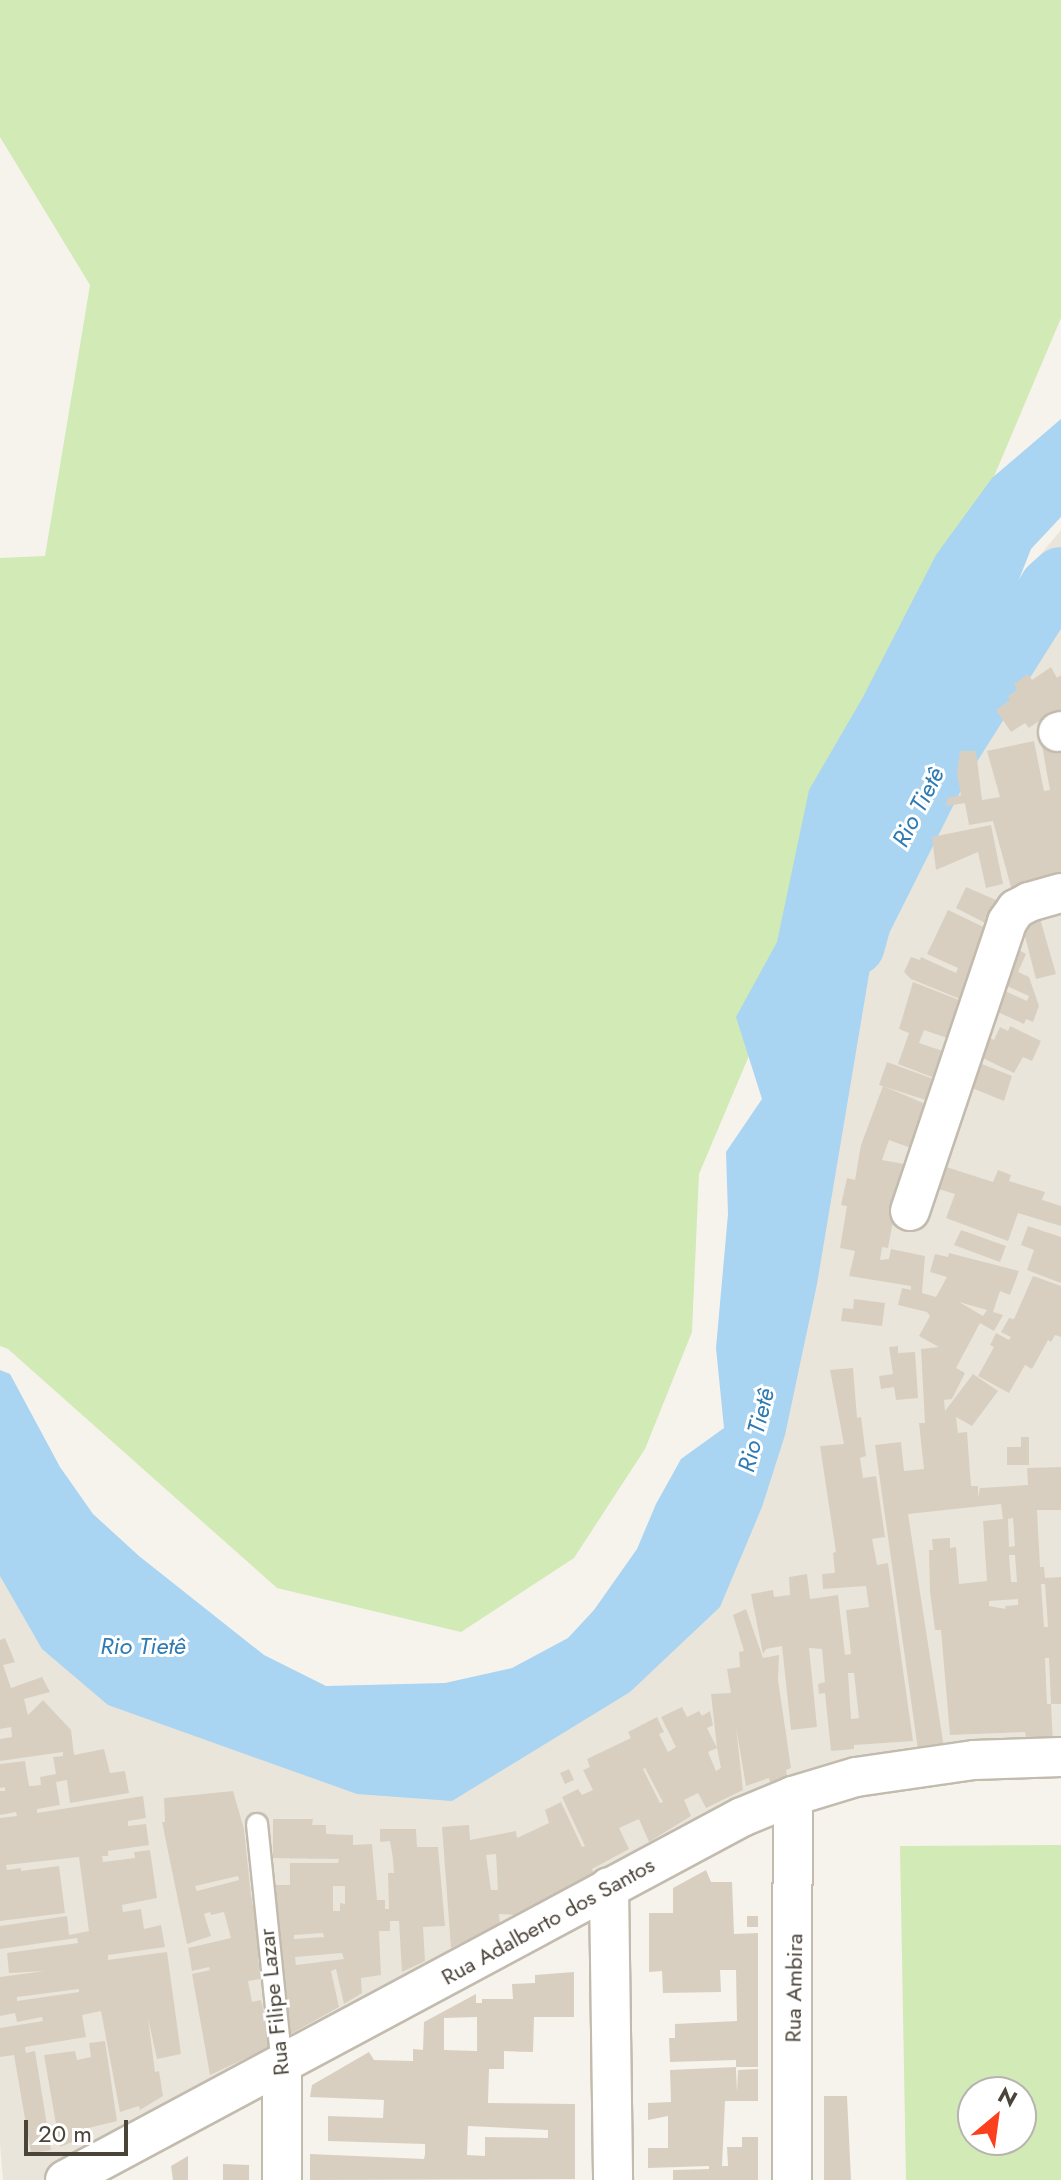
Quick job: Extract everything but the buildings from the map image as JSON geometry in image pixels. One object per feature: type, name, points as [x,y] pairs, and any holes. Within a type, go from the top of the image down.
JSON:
[{"type":"street","points":[[910,1211],[1007,922],[1016,909],[1029,902],[1061,893]]},
{"type":"street","name":"Rua Adalberto dos Santos","points":[[65,2180],[742,1817],[793,1796],[856,1777],[974,1760],[1061,1757]]},
{"type":"street","name":"Rua Ambira","points":[[792,2180],[793,1796]]},
{"type":"street","points":[[609,1887],[613,2180]]},
{"type":"street","name":"Rua Filipe Lazar","points":[[282,2066],[282,2180]]},
{"type":"lane","name":"Rua Filipe Lazar","points":[[257,1824],[282,2066]]},
{"type":"shaded area","points":[[1061,530],[1061,1752],[857,1766],[92,2180],[3,2180],[0,2144],[0,1540],[469,1754],[719,1529],[888,802],[1030,567]]},
{"type":"green space","points":[[0,0],[1061,0],[1061,318],[699,1174],[692,1332],[645,1449],[574,1558],[461,1632],[277,1588],[8,1349],[0,1346],[0,558],[45,556],[90,285],[0,137]]},
{"type":"green space","points":[[1061,1845],[1061,2180],[906,2180],[900,1846]]},
{"type":"water","name":"Rio Tietê","points":[[1061,419],[1061,517],[1031,549],[980,677],[887,867],[817,1284],[785,1435],[762,1507],[720,1607],[630,1692],[452,1801],[357,1794],[108,1705],[42,1649],[0,1576],[0,1370],[10,1374],[60,1467],[93,1514],[139,1556],[264,1655],[326,1686],[445,1683],[512,1668],[568,1638],[594,1610],[637,1549],[656,1504],[681,1459],[724,1428],[716,1348],[728,1214],[726,1152],[762,1099],[736,1017],[777,942],[809,790],[863,697],[936,555],[992,478]]},
{"type":"waterway","name":"Rio Tietê","points":[[854,945],[860,922],[942,759],[1050,588],[1061,578]]}]
